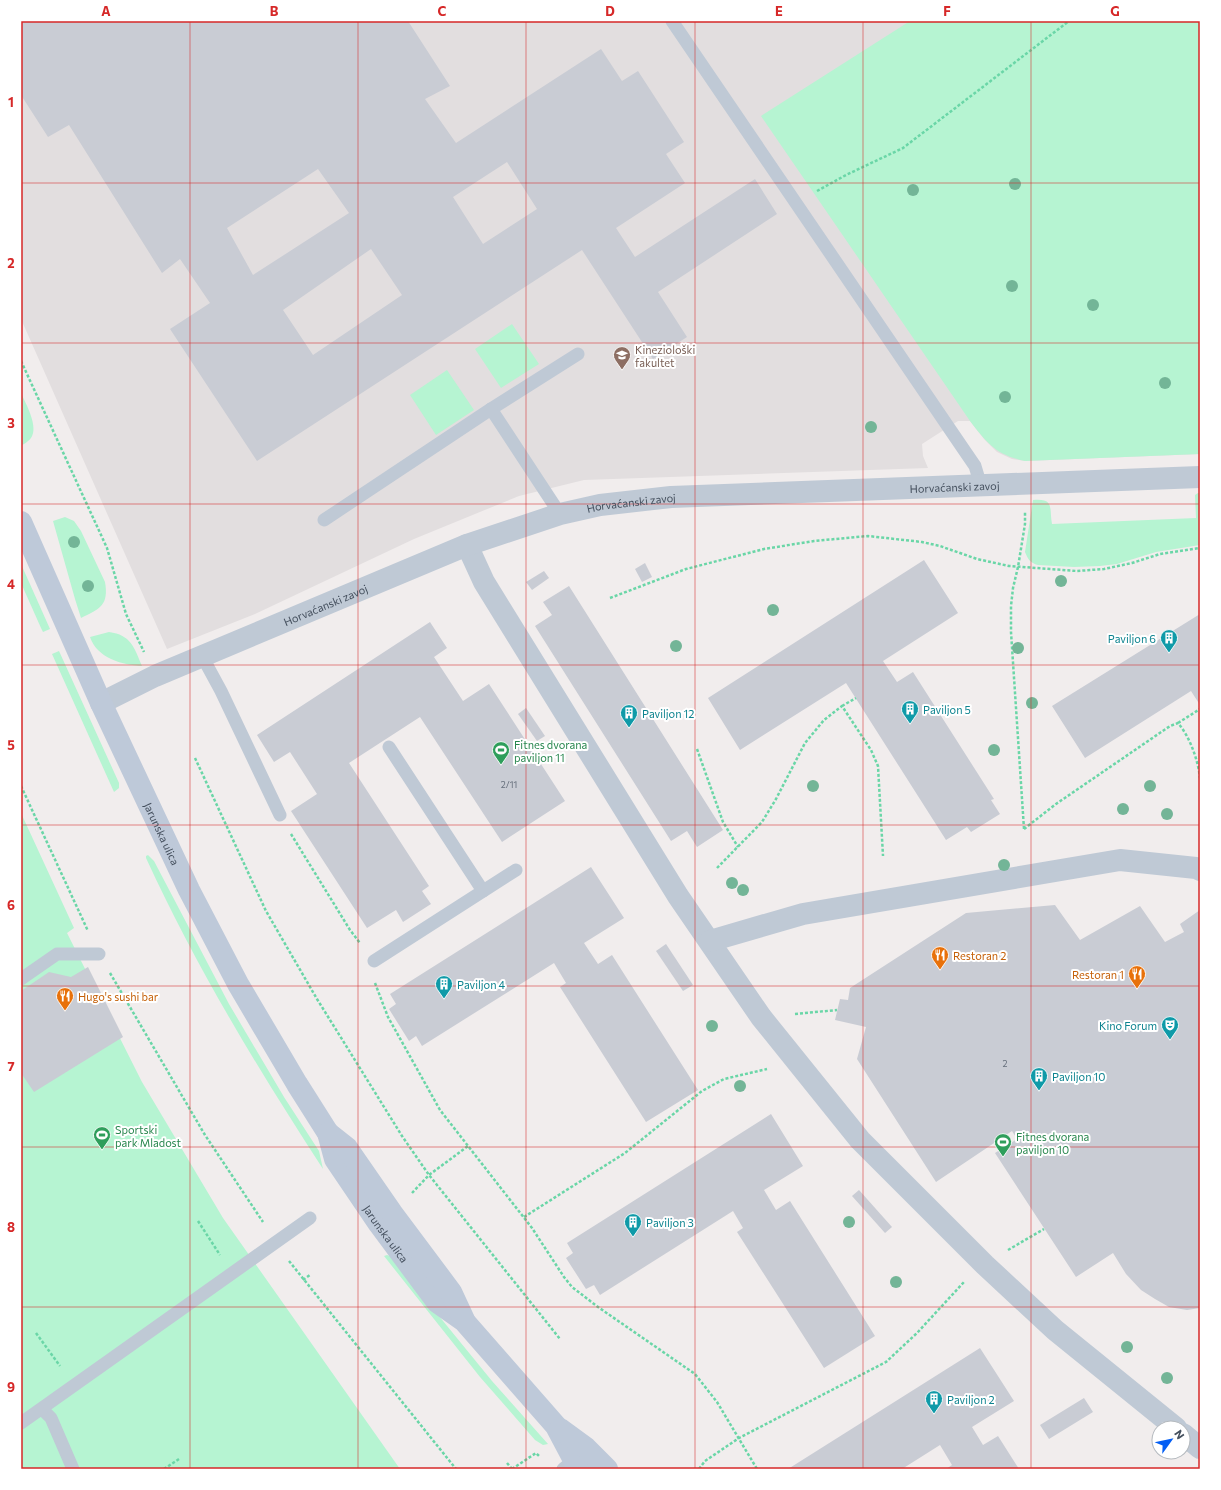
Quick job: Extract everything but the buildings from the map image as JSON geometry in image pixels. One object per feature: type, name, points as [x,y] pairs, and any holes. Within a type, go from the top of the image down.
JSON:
[{"type":"street","name":"Horvaćanski zavoj","points":[[101,703],[155,676],[467,545],[560,514],[600,505],[671,498],[1200,477]]},
{"type":"street","name":"Jarunska ulica","points":[[21,522],[101,703],[189,890],[238,984],[297,1084],[328,1133],[347,1148],[392,1213],[451,1292],[464,1321],[556,1426],[586,1448],[607,1469]]},
{"type":"street","points":[[467,545],[484,582],[508,622],[678,896],[761,1017],[860,1140],[979,1259],[1055,1330],[1166,1420]]},
{"type":"street","points":[[710,942],[803,914],[1120,860],[1196,868],[1200,870]]},
{"type":"street","name":"Jarunska ulica","points":[[556,1426],[573,1466]]},
{"type":"street","points":[[1191,1441],[1200,1448]]},
{"type":"lane","points":[[672,21],[975,466],[981,486]]},
{"type":"lane","points":[[324,520],[491,409],[578,354]]},
{"type":"lane","points":[[491,409],[560,514]]},
{"type":"lane","points":[[202,656],[221,691],[280,815]]},
{"type":"lane","points":[[389,747],[483,891]]},
{"type":"lane","points":[[374,961],[516,870]]},
{"type":"lane","points":[[21,978],[57,954],[99,954]]},
{"type":"lane","points":[[21,1423],[310,1218]]},
{"type":"lane","points":[[42,1409],[51,1418],[72,1469]]},
{"type":"path","points":[[796,204],[846,175],[903,148],[1069,21]]},
{"type":"path","points":[[21,361],[107,548],[126,614],[145,655]]},
{"type":"path","points":[[1025,508],[1025,524],[1011,606],[1011,632],[1024,829],[1056,804],[1170,726],[1178,723],[1200,709]]},
{"type":"path","points":[[610,598],[686,569],[764,549],[814,541],[868,536],[922,542],[940,546],[977,559],[1018,567],[1077,572],[1104,569],[1132,563],[1160,554],[1200,548]]},
{"type":"path","points":[[717,868],[762,822],[776,799],[805,743],[824,720],[842,706],[856,698]]},
{"type":"path","points":[[842,706],[872,750],[878,766],[883,856]]},
{"type":"path","points":[[1178,723],[1185,731],[1199,767],[1200,778]]},
{"type":"path","points":[[697,749],[723,822],[738,847]]},
{"type":"path","points":[[194,758],[266,911],[317,999],[402,1136],[429,1175],[560,1339]]},
{"type":"path","points":[[21,786],[99,954]]},
{"type":"path","points":[[280,815],[350,930],[374,961],[375,984],[388,1017],[440,1110],[524,1217],[572,1287],[694,1374],[717,1402],[757,1469]]},
{"type":"path","points":[[761,1017],[837,1010]]},
{"type":"path","points":[[524,1217],[625,1153],[702,1091],[724,1079],[770,1068]]},
{"type":"path","points":[[408,1197],[429,1175],[468,1146]]},
{"type":"path","points":[[1003,1252],[1044,1229]]},
{"type":"path","points":[[303,1280],[310,1275]]},
{"type":"path","points":[[699,1469],[705,1461],[739,1438],[886,1362],[917,1333],[969,1276]]},
{"type":"path","points":[[36,1333],[74,1386]]},
{"type":"path","points":[[508,1463],[512,1469],[536,1453],[542,1458]]},
{"type":"path","points":[[164,1469],[179,1459]]},
{"type":"shaded area","name":"Kineziološki fakultet","points":[[21,21],[1200,21],[1200,454],[1025,461],[1012,459],[997,452],[984,439],[970,421],[958,421],[922,444],[923,456],[928,468],[584,480],[519,496],[414,539],[255,614],[167,649],[21,319]]},
{"type":"green space","points":[[910,21],[1200,21],[1200,454],[1025,461],[999,452],[987,442],[970,421],[761,116]]},
{"type":"green space","points":[[512,324],[539,364],[501,388],[475,349]]},
{"type":"green space","points":[[447,370],[474,410],[436,435],[410,395]]},
{"type":"green space","points":[[21,393],[31,416],[34,428],[31,438],[21,446]]},
{"type":"green space","points":[[1200,493],[1200,545],[1156,552],[1117,564],[1100,566],[1074,567],[1038,565],[1033,563],[1027,557],[1025,552],[1033,500],[1048,502],[1050,505],[1052,524],[1196,518],[1195,495]]},
{"type":"green space","points":[[65,517],[74,521],[81,531],[105,582],[106,596],[102,605],[98,609],[81,618],[53,521]]},
{"type":"green space","points":[[21,564],[50,629],[43,632],[21,583]]},
{"type":"green space","points":[[109,632],[122,636],[131,643],[142,666],[119,662],[104,655],[98,650],[90,637]]},
{"type":"green space","points":[[59,651],[119,783],[119,788],[114,792],[52,654]]},
{"type":"green space","name":"Sportski park Mladost","points":[[21,813],[74,928],[67,933],[142,1082],[223,1218],[400,1469],[21,1469]]},
{"type":"green space","points":[[148,855],[154,861],[229,1004],[284,1097],[319,1151],[323,1169],[275,1094],[207,978],[165,899],[146,858]]},
{"type":"green space","points":[[384,1256],[390,1256],[492,1381],[548,1444],[543,1445],[535,1440],[480,1377]]},
{"type":"place","name":"Kineziološki fakultet","points":[[622,370]]},
{"type":"place","name":"Paviljon 6","points":[[1169,653]]},
{"type":"place","name":"Paviljon 5","points":[[910,724]]},
{"type":"place","name":"Paviljon 12","points":[[629,728]]},
{"type":"place","name":"Fitnes dvorana paviljon 11","points":[[501,765]]},
{"type":"place","name":"Restoran 2","points":[[940,970]]},
{"type":"place","name":"Restoran 1","points":[[1137,989]]},
{"type":"place","name":"Paviljon 4","points":[[444,999]]},
{"type":"place","name":"Hugo's sushi bar","points":[[65,1011]]},
{"type":"place","name":"Kino Forum","points":[[1170,1040]]},
{"type":"place","name":"Paviljon 10","points":[[1039,1091]]},
{"type":"place","name":"Sportski park Mladost","points":[[102,1150]]},
{"type":"place","name":"Fitnes dvorana paviljon 10","points":[[1003,1157]]},
{"type":"place","name":"Paviljon 3","points":[[633,1237]]},
{"type":"place","name":"Paviljon 2","points":[[934,1414]]}]
